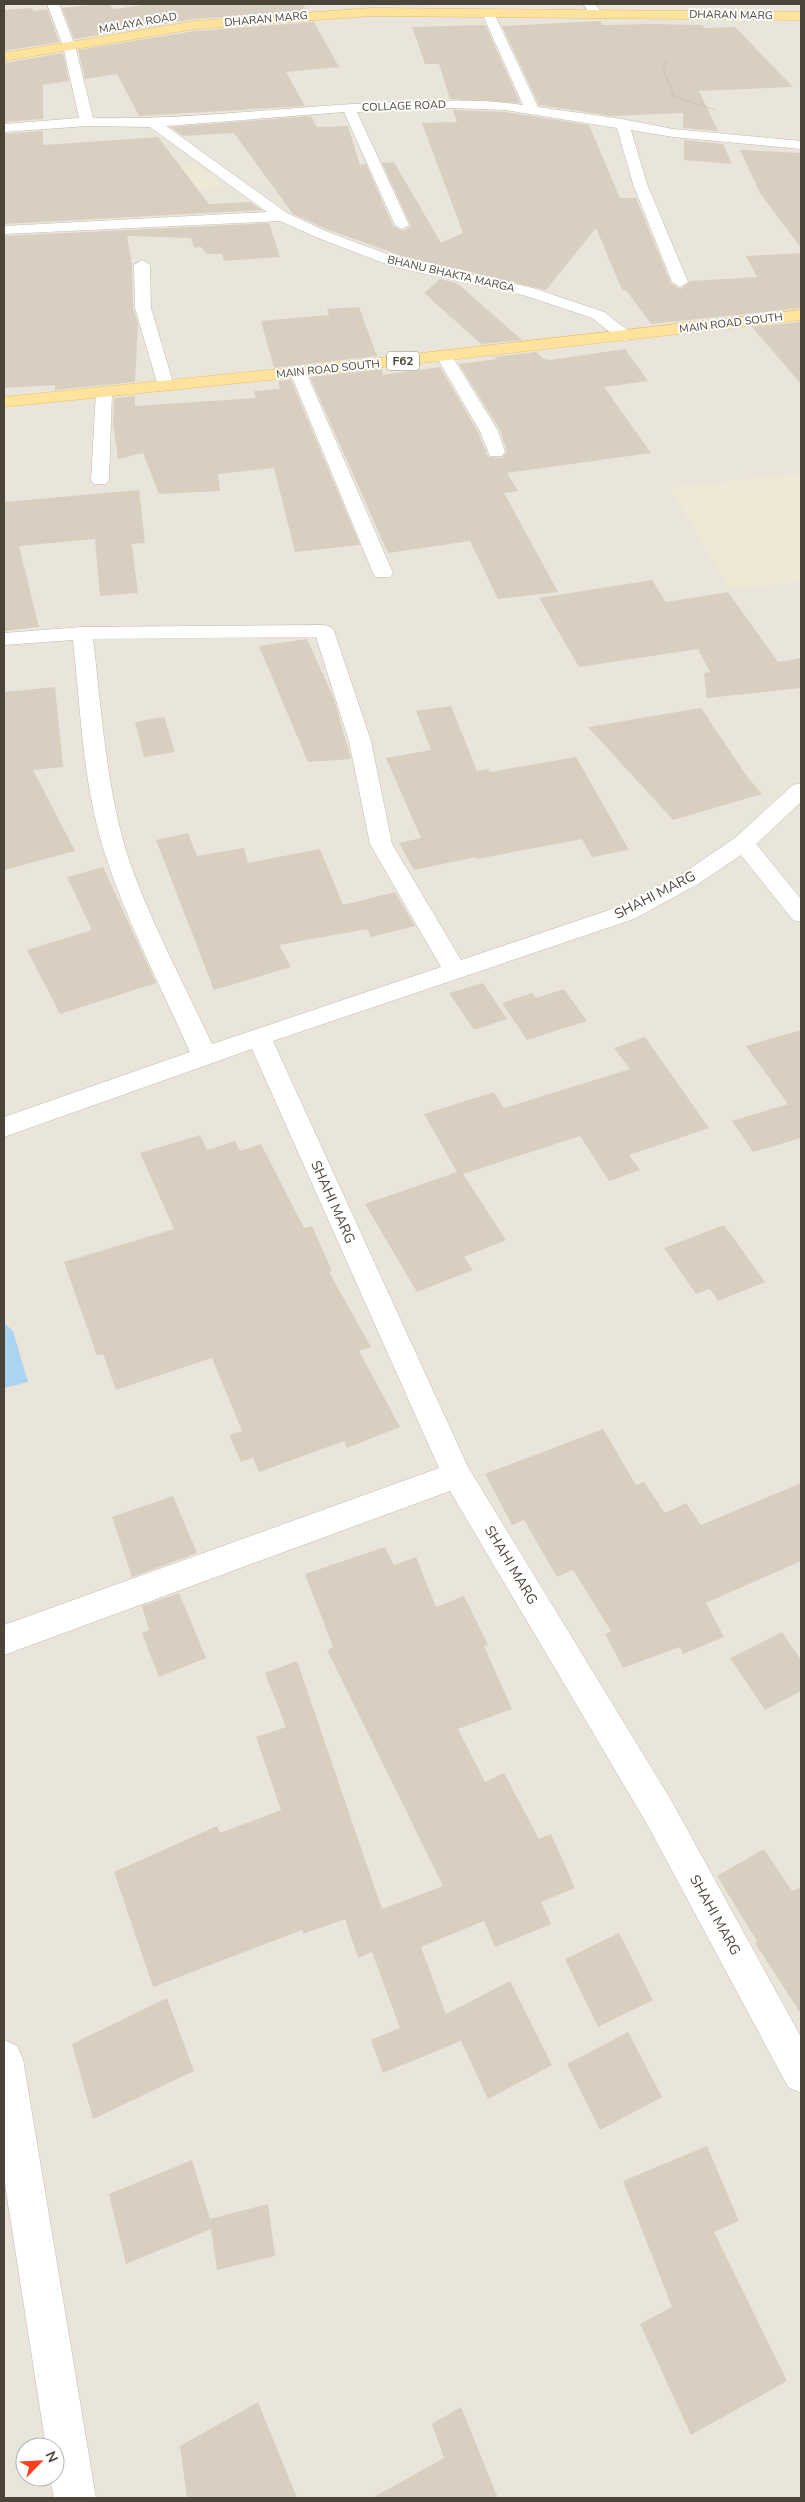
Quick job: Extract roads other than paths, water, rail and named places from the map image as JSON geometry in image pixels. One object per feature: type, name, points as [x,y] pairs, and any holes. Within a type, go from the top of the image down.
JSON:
[{"type":"main road","name":"MALAYA ROAD","points":[[4,46],[67,41],[186,15],[333,4]]},
{"type":"main road","points":[[670,4],[801,6]]},
{"type":"main road","name":"DHARAN MARG","points":[[4,57],[67,41],[195,25],[296,16],[371,12],[488,13],[593,8],[801,16]]},
{"type":"main road","name":"MAIN ROAD SOUTH","points":[[4,402],[298,372],[801,315]]},
{"type":"street","points":[[53,4],[67,41],[87,122]]},
{"type":"street","points":[[488,13],[532,109]]},
{"type":"street","name":"COLLAGE ROAD","points":[[4,128],[87,122],[153,123],[349,108],[452,104],[532,109],[673,133],[801,145]]},
{"type":"street","points":[[349,108],[402,225]]},
{"type":"street","name":"BHANU BHAKTA MARGA","points":[[153,123],[282,216],[324,235],[399,264],[527,291],[598,315],[625,336]]},
{"type":"street","points":[[622,123],[640,184],[680,282]]},
{"type":"street","points":[[4,230],[282,216]]},
{"type":"street","points":[[142,265],[143,308],[166,386]]},
{"type":"street","points":[[444,356],[489,431],[496,452]]},
{"type":"street","points":[[298,372],[383,573]]},
{"type":"street","points":[[100,480],[104,392]]},
{"type":"street","points":[[4,639],[82,633],[324,631],[360,741],[381,844],[455,971]]},
{"type":"street","points":[[82,633],[103,804],[118,860],[139,913],[205,1057]]},
{"type":"street","name":"SHAHI MARG","points":[[4,1127],[259,1037],[626,913],[690,879],[743,842],[801,790]]},
{"type":"street","points":[[743,842],[801,914]]},
{"type":"street","name":"SHAHI MARG","points":[[259,1037],[458,1475],[659,1812],[801,2074]]},
{"type":"street","points":[[4,1640],[458,1475]]},
{"type":"street","points":[[4,2059],[74,2498]]},
{"type":"water","points":[[4,1323],[13,1331],[28,1382],[4,1388]]}]
